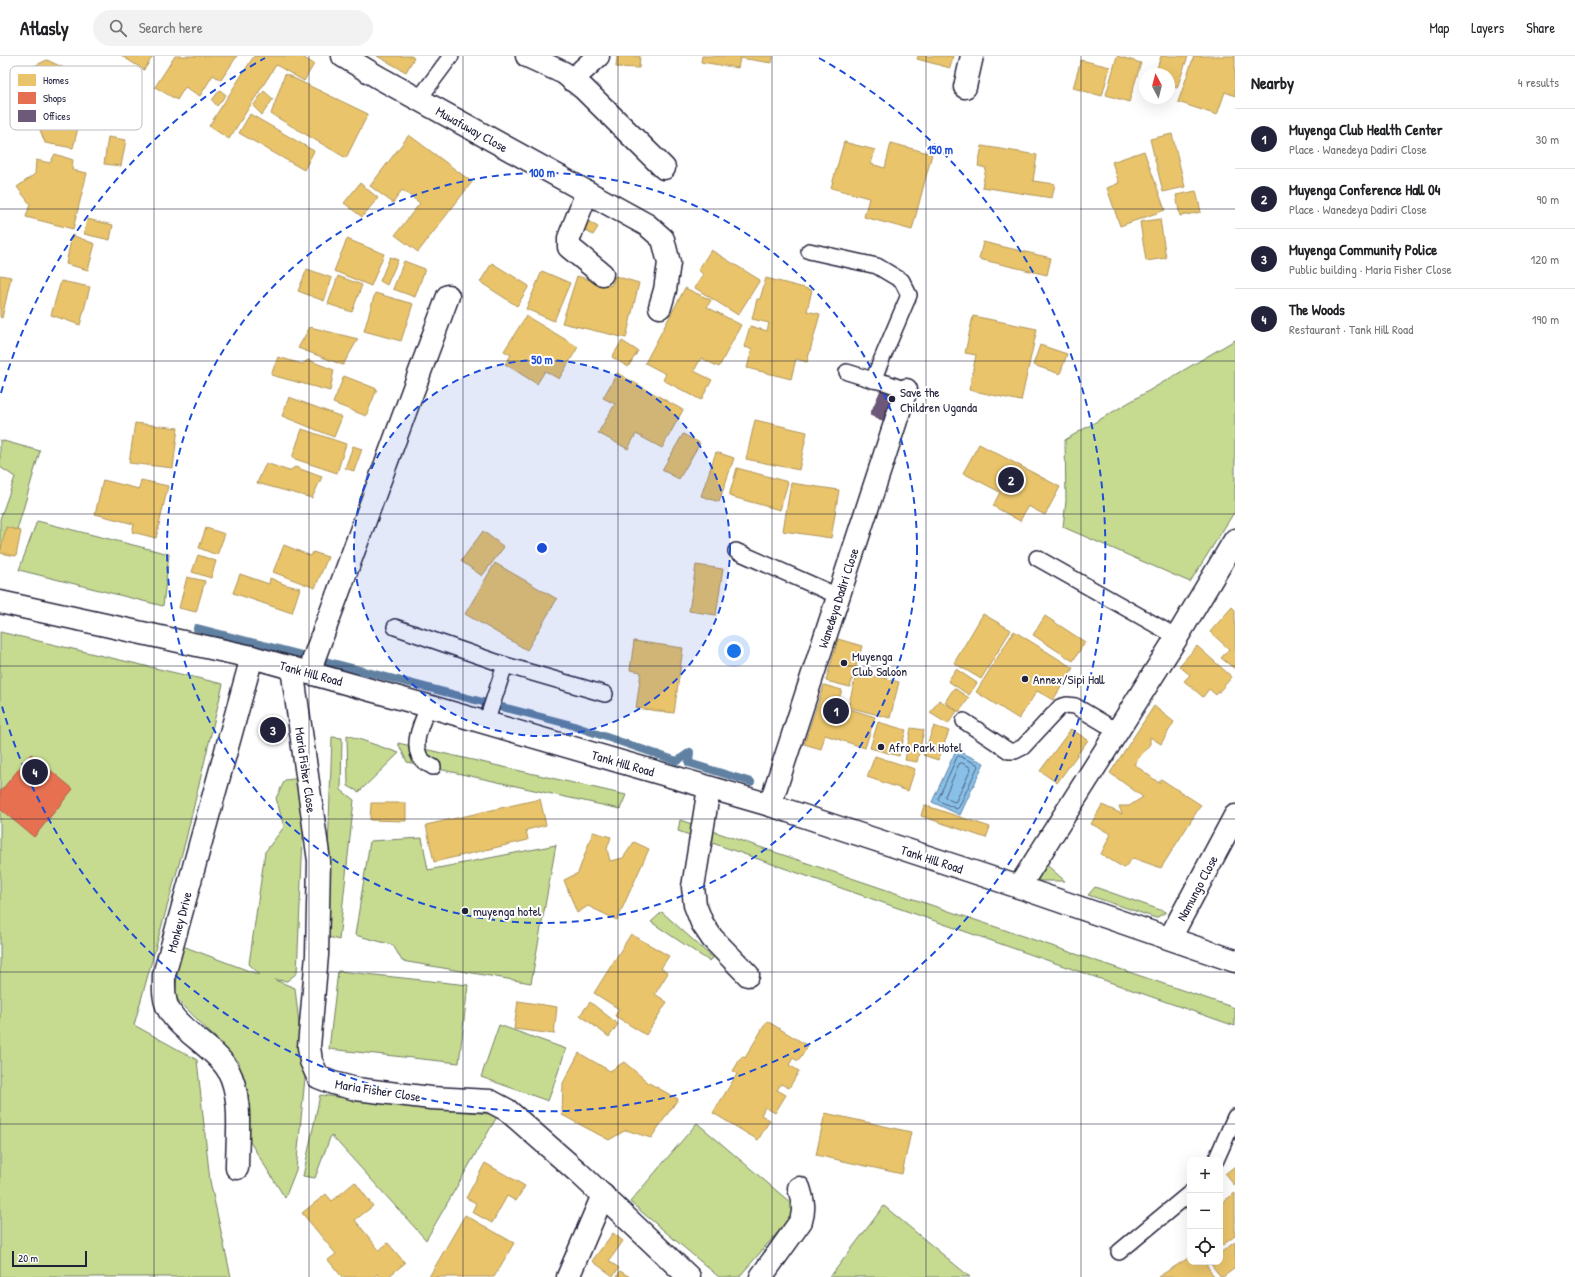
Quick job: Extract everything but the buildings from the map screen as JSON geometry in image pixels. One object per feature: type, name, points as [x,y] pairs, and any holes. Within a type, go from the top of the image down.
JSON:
[{"type":"street","name":"Muwafuway Close","points":[[343,56],[378,77],[647,225],[664,239],[669,262],[666,290],[660,307]]},
{"type":"street","points":[[526,56],[564,73],[584,89],[664,168]]},
{"type":"street","points":[[572,80],[598,56]]},
{"type":"street","points":[[965,87],[972,56]]},
{"type":"street","points":[[587,192],[569,238],[569,247],[602,274]]},
{"type":"street","points":[[301,671],[314,658],[448,296]]},
{"type":"street","name":"Wanedeya Dadiri Close","points":[[770,805],[906,390]]},
{"type":"street","points":[[1019,887],[1235,540]]},
{"type":"street","name":"Tank Hill Road","points":[[0,602],[252,657],[428,706],[770,805],[1019,887],[1235,961]]},
{"type":"street","name":"Monkey Drive","points":[[237,1168],[237,1101],[234,1085],[228,1071],[219,1057],[174,1017],[167,1006],[164,991],[164,975],[252,657]]},
{"type":"street","name":"Maria Fisher Close","points":[[301,671],[319,861],[317,954],[309,1047],[311,1061],[318,1077],[333,1084],[356,1089],[431,1098],[490,1101],[507,1110],[603,1195],[689,1277]]},
{"type":"street","points":[[709,788],[694,873],[693,887],[695,905],[702,923],[712,938],[748,975]]},
{"type":"street","name":"Namungo Close","points":[[1170,938],[1235,816]]},
{"type":"street","points":[[761,1277],[801,1221],[804,1211],[804,1202],[799,1188]]},
{"type":"street","points":[[568,1277],[603,1195]]},
{"type":"lane","points":[[419,99],[451,56]]},
{"type":"lane","points":[[809,251],[877,266],[902,281],[907,290],[909,295],[873,380]]},
{"type":"lane","points":[[847,372],[906,390]]},
{"type":"lane","points":[[736,551],[838,596]]},
{"type":"lane","points":[[1037,558],[1176,637]]},
{"type":"lane","points":[[396,627],[505,665],[605,694]]},
{"type":"lane","points":[[486,723],[505,665]]},
{"type":"lane","points":[[964,721],[1009,751],[1015,751],[1023,747],[1060,707],[1067,705],[1075,706],[1116,731]]},
{"type":"lane","points":[[428,706],[417,740],[417,749],[422,760],[433,767]]},
{"type":"lane","points":[[1217,1157],[1235,1117]]},
{"type":"lane","points":[[1119,1252],[1187,1195]]},
{"type":"green space","points":[[1235,340],[1235,511],[1190,582],[1063,527],[1066,501],[1065,440]]},
{"type":"green space","points":[[0,440],[40,451],[11,551],[0,548],[0,519],[15,477],[0,467]]},
{"type":"green space","points":[[37,521],[169,554],[163,606],[19,570]]},
{"type":"green space","points":[[0,632],[223,684],[186,839],[134,1025],[197,1060],[210,1181],[231,1277],[0,1277]]},
{"type":"green space","points":[[347,735],[399,753],[359,792],[348,786]]},
{"type":"green space","points":[[332,737],[342,738],[341,790],[354,800],[339,940],[325,936]]},
{"type":"green space","points":[[398,743],[626,795],[620,809],[407,762]]},
{"type":"green space","points":[[302,778],[304,814],[297,973],[287,981],[275,980],[295,988],[305,1078],[296,1170],[285,1198],[250,1142],[239,1062],[175,997],[180,945],[260,975],[249,964],[265,852],[284,827],[276,798],[285,780]]},
{"type":"green space","points":[[680,820],[1235,1008],[1235,1026],[678,831]]},
{"type":"green space","points":[[422,838],[428,870],[556,845],[531,983],[402,961],[393,945],[355,935],[370,841]]},
{"type":"green space","points":[[1040,859],[1065,881],[1040,881],[1030,873]]},
{"type":"green space","points":[[1095,887],[1166,912],[1156,918],[1088,895]]},
{"type":"green space","points":[[662,912],[713,957],[709,961],[651,922]]},
{"type":"green space","points":[[338,971],[468,985],[459,1063],[329,1049]]},
{"type":"green space","points":[[499,1025],[566,1049],[548,1101],[481,1077]]},
{"type":"green space","points":[[320,1095],[498,1115],[426,1240],[331,1135],[315,1178],[303,1176]]},
{"type":"green space","points":[[697,1123],[798,1209],[739,1277],[719,1277],[630,1202]]},
{"type":"green space","points":[[884,1206],[970,1277],[830,1277]]},
{"type":"water","points":[[956,750],[984,763],[960,815],[932,802]]},
{"type":"waterway","points":[[197,628],[568,724],[677,761],[690,752],[689,763],[751,782]]},
{"type":"place","name":"Save the Children Uganda","points":[[892,399]]},
{"type":"place","name":"Muyenga Conference Hall 04","points":[[1011,480]]},
{"type":"place","name":"Muyenga Club Saloon","points":[[844,663]]},
{"type":"place","name":"Annex/Sipi Hall","points":[[1025,679]]},
{"type":"place","name":"Muyenga Club Health Center","points":[[836,711]]},
{"type":"place","name":"Muyenga Community Police","points":[[273,730]]},
{"type":"place","name":"Afro Park Hotel","points":[[881,747]]},
{"type":"place","name":"The Woods","points":[[35,772]]},
{"type":"place","name":"muyenga hotel","points":[[465,911]]}]
